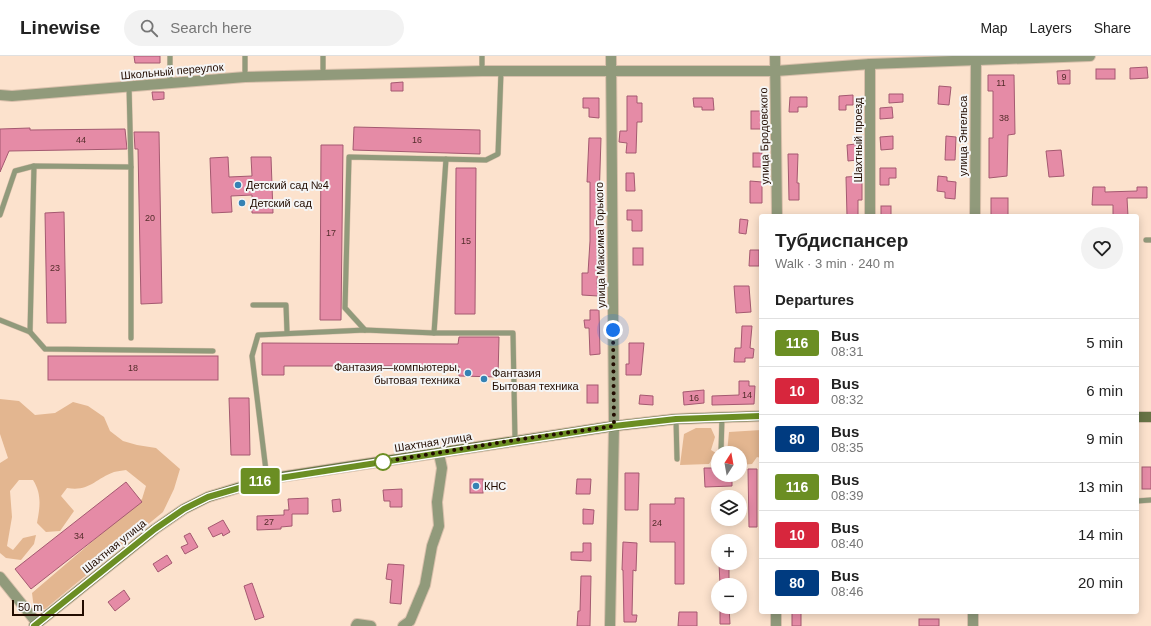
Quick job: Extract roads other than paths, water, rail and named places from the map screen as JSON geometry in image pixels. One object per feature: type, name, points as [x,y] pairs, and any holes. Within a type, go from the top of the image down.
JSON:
[{"type":"main road","name":"Шахтная улица","points":[[36,625],[155,529],[184,509],[208,497],[267,480],[439,454],[515,440],[676,419],[722,416],[759,416]]},
{"type":"main road","points":[[1139,417],[1151,417]]},
{"type":"street","name":"улица Максима Горького","points":[[610,56],[614,426],[610,626]]},
{"type":"street","name":"улица Бродовского","points":[[775,56],[777,214]]},
{"type":"street","name":"Школьный переулок","points":[[0,95],[12,96],[245,77],[482,71],[776,71],[976,58],[1090,56]]},
{"type":"street","name":"улица Энгельса","points":[[975,214],[976,58]]},
{"type":"street","name":"Шахтный проезд","points":[[870,64],[870,214]]},
{"type":"street","points":[[403,626],[410,621],[424,585],[432,546],[439,526],[437,502],[442,468],[439,454]]},
{"type":"street","points":[[0,576],[36,625]]},
{"type":"street","points":[[776,614],[776,626]]},
{"type":"street","points":[[973,614],[973,626]]},
{"type":"street","points":[[356,626],[357,624],[371,626]]},
{"type":"lane","points":[[170,56],[170,82]]},
{"type":"lane","points":[[245,56],[245,77]]},
{"type":"lane","points":[[323,56],[323,75]]},
{"type":"lane","points":[[482,56],[482,71]]},
{"type":"lane","points":[[365,330],[345,308],[349,157],[486,160],[498,154],[501,72]]},
{"type":"lane","points":[[129,86],[131,167],[131,338]]},
{"type":"lane","points":[[434,333],[446,159]]},
{"type":"lane","points":[[0,215],[15,171],[34,166],[131,167]]},
{"type":"lane","points":[[30,332],[34,166]]},
{"type":"lane","points":[[253,305],[286,305],[287,332]]},
{"type":"lane","points":[[0,320],[30,332],[45,349],[213,351]]},
{"type":"lane","points":[[267,480],[252,356],[258,335],[287,332],[365,330],[434,333],[513,333],[515,440]]},
{"type":"lane","points":[[721,446],[722,416]]},
{"type":"lane","points":[[676,419],[677,459]]},
{"type":"lane","points":[[1139,501],[1151,500]]},
{"type":"place","name":"Детский сад №4","points":[[238,185]]},
{"type":"place","name":"Детский сад","points":[[242,203]]},
{"type":"place","name":"Фантазия—компьютеры, бытовая техника","points":[[468,373]]},
{"type":"place","name":"Фантазия Бытовая техника","points":[[484,379]]},
{"type":"place","name":"КНС","points":[[476,486]]}]
